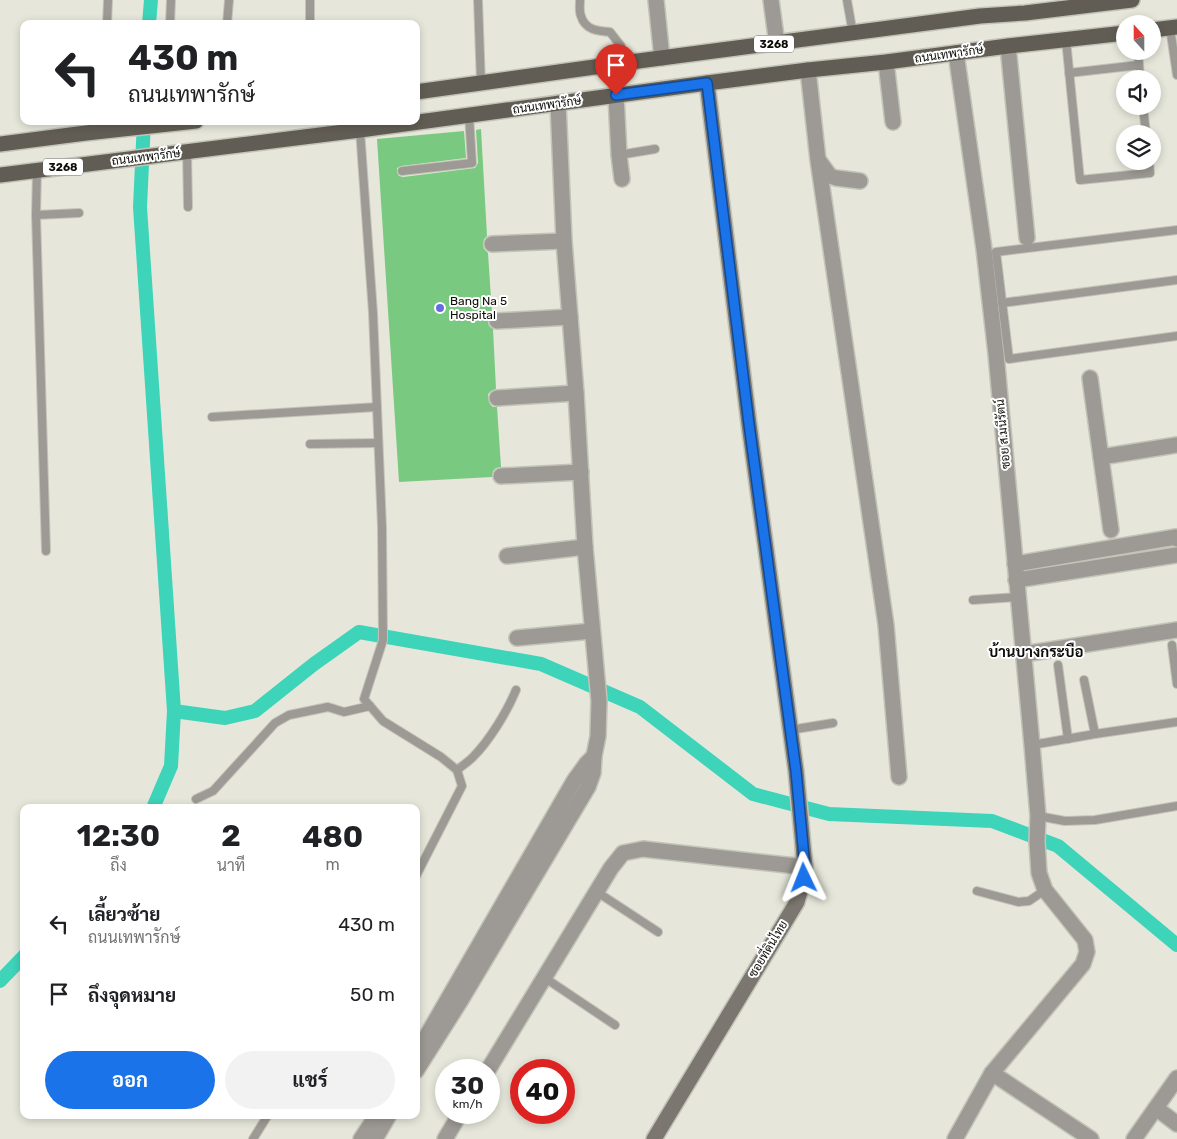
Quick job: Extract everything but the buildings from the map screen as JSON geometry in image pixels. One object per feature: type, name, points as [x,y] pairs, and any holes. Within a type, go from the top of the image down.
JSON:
[{"type":"main road","name":"3268","points":[[420,92],[853,34],[1050,5],[1132,0]]},
{"type":"main road","name":"ถนนเทพารักษ์","points":[[420,122],[808,70],[1116,34]]},
{"type":"main road","points":[[0,144],[86,130],[158,125]]},
{"type":"main road","name":"ถนนเทพารักษ์","points":[[0,175],[396,125]]},
{"type":"street","points":[[656,0],[662,58]]},
{"type":"street","points":[[771,0],[777,44]]},
{"type":"street","points":[[1008,46],[1027,238]]},
{"type":"street","name":"ซอย ส.มนีรัตน์","points":[[956,53],[990,299],[1032,745],[1038,816],[1039,873],[1045,890]]},
{"type":"street","points":[[886,62],[893,122]]},
{"type":"street","points":[[808,70],[818,160],[886,625],[900,777]]},
{"type":"street","name":"ซอยที่ดินไทย","points":[[654,1139],[797,902],[805,868],[796,771],[707,83]]},
{"type":"street","points":[[616,95],[618,155],[622,179]]},
{"type":"street","points":[[420,1065],[461,1000],[537,859],[574,781],[594,756],[598,736],[599,701],[585,547],[576,393],[564,240],[558,103]]},
{"type":"street","points":[[818,160],[830,176],[860,181]]},
{"type":"street","points":[[492,244],[564,240]]},
{"type":"street","points":[[497,321],[570,316]]},
{"type":"street","points":[[1090,378],[1110,530]]},
{"type":"street","points":[[497,398],[576,393]]},
{"type":"street","points":[[1101,456],[1177,445]]},
{"type":"street","points":[[501,476],[580,472]]},
{"type":"street","points":[[1015,564],[1176,537],[1177,539]]},
{"type":"street","points":[[507,556],[585,547]]},
{"type":"street","points":[[1016,580],[1177,555]]},
{"type":"street","points":[[1024,654],[1177,630]]},
{"type":"street","points":[[517,638],[592,631]]},
{"type":"street","points":[[495,1059],[611,868],[623,853],[643,849],[805,868]]},
{"type":"street","points":[[420,1047],[537,859]]},
{"type":"street","points":[[955,1139],[992,1073],[1083,964],[1087,952],[1085,940],[1045,890]]},
{"type":"street","points":[[992,1073],[1091,1139]]},
{"type":"street","points":[[1134,1139],[1177,1078]]},
{"type":"street","points":[[1156,1108],[1177,1124]]},
{"type":"street","points":[[361,1139],[374,1119]]},
{"type":"street","points":[[374,1139],[386,1119]]},
{"type":"street","points":[[445,1139],[454,1124]]},
{"type":"lane","points":[[107,20],[108,0]]},
{"type":"lane","points":[[170,20],[171,0]]},
{"type":"lane","points":[[227,20],[229,0]]},
{"type":"lane","points":[[310,0],[310,20]]},
{"type":"lane","points":[[478,0],[481,84]]},
{"type":"lane","points":[[580,0],[580,16],[586,26],[596,31],[610,32],[621,46],[624,63]]},
{"type":"lane","points":[[847,0],[853,34]]},
{"type":"lane","points":[[1173,28],[1177,75]]},
{"type":"lane","points":[[1066,40],[1080,180],[1150,173],[1150,170]]},
{"type":"lane","points":[[1139,60],[1139,70]]},
{"type":"lane","points":[[1069,73],[1139,65]]},
{"type":"lane","points":[[402,172],[472,163],[469,115]]},
{"type":"lane","points":[[360,130],[373,313],[382,527],[383,640],[364,699],[383,721],[457,770],[462,786],[420,868]]},
{"type":"lane","points":[[618,155],[654,149]]},
{"type":"lane","points":[[187,152],[188,207]]},
{"type":"lane","points":[[37,170],[36,215],[46,551]]},
{"type":"lane","points":[[36,215],[79,213]]},
{"type":"lane","points":[[1177,230],[996,252],[1009,359],[1177,336]]},
{"type":"lane","points":[[1002,303],[1177,280]]},
{"type":"lane","points":[[212,417],[377,407]]},
{"type":"lane","points":[[310,444],[378,443]]},
{"type":"lane","points":[[974,600],[1018,597]]},
{"type":"lane","points":[[1172,645],[1177,684]]},
{"type":"lane","points":[[1058,665],[1068,739]]},
{"type":"lane","points":[[1084,680],[1095,734]]},
{"type":"lane","points":[[457,770],[473,757],[491,734],[510,705],[516,690]]},
{"type":"lane","points":[[196,799],[213,792],[275,723],[289,715],[328,707],[344,712],[370,706]]},
{"type":"lane","points":[[1032,745],[1177,722]]},
{"type":"lane","points":[[790,730],[834,723]]},
{"type":"lane","points":[[1038,816],[1065,822],[1094,820],[1177,806]]},
{"type":"lane","points":[[977,891],[1018,902],[1029,901],[1045,890]]},
{"type":"lane","points":[[597,892],[658,932]]},
{"type":"lane","points":[[545,978],[616,1025]]},
{"type":"lane","points":[[253,1139],[266,1119]]},
{"type":"waterway","points":[[149,20],[151,0]]},
{"type":"waterway","points":[[144,125],[140,207],[174,711],[171,766],[155,804]]},
{"type":"waterway","points":[[174,711],[225,718],[255,711],[314,664],[359,632],[541,664],[640,707],[753,794],[829,814],[992,821],[1058,846],[1177,945]]},
{"type":"waterway","points":[[0,981],[20,960]]},
{"type":"place","name":"Bang Na 5 Hospital","points":[[440,308]]},
{"type":"district","name":"บ้านบางกระบือ","points":[[1036,652]]},
{"type":"route","points":[[616,95],[707,83],[749,424],[796,771],[805,868],[804,878]]}]
